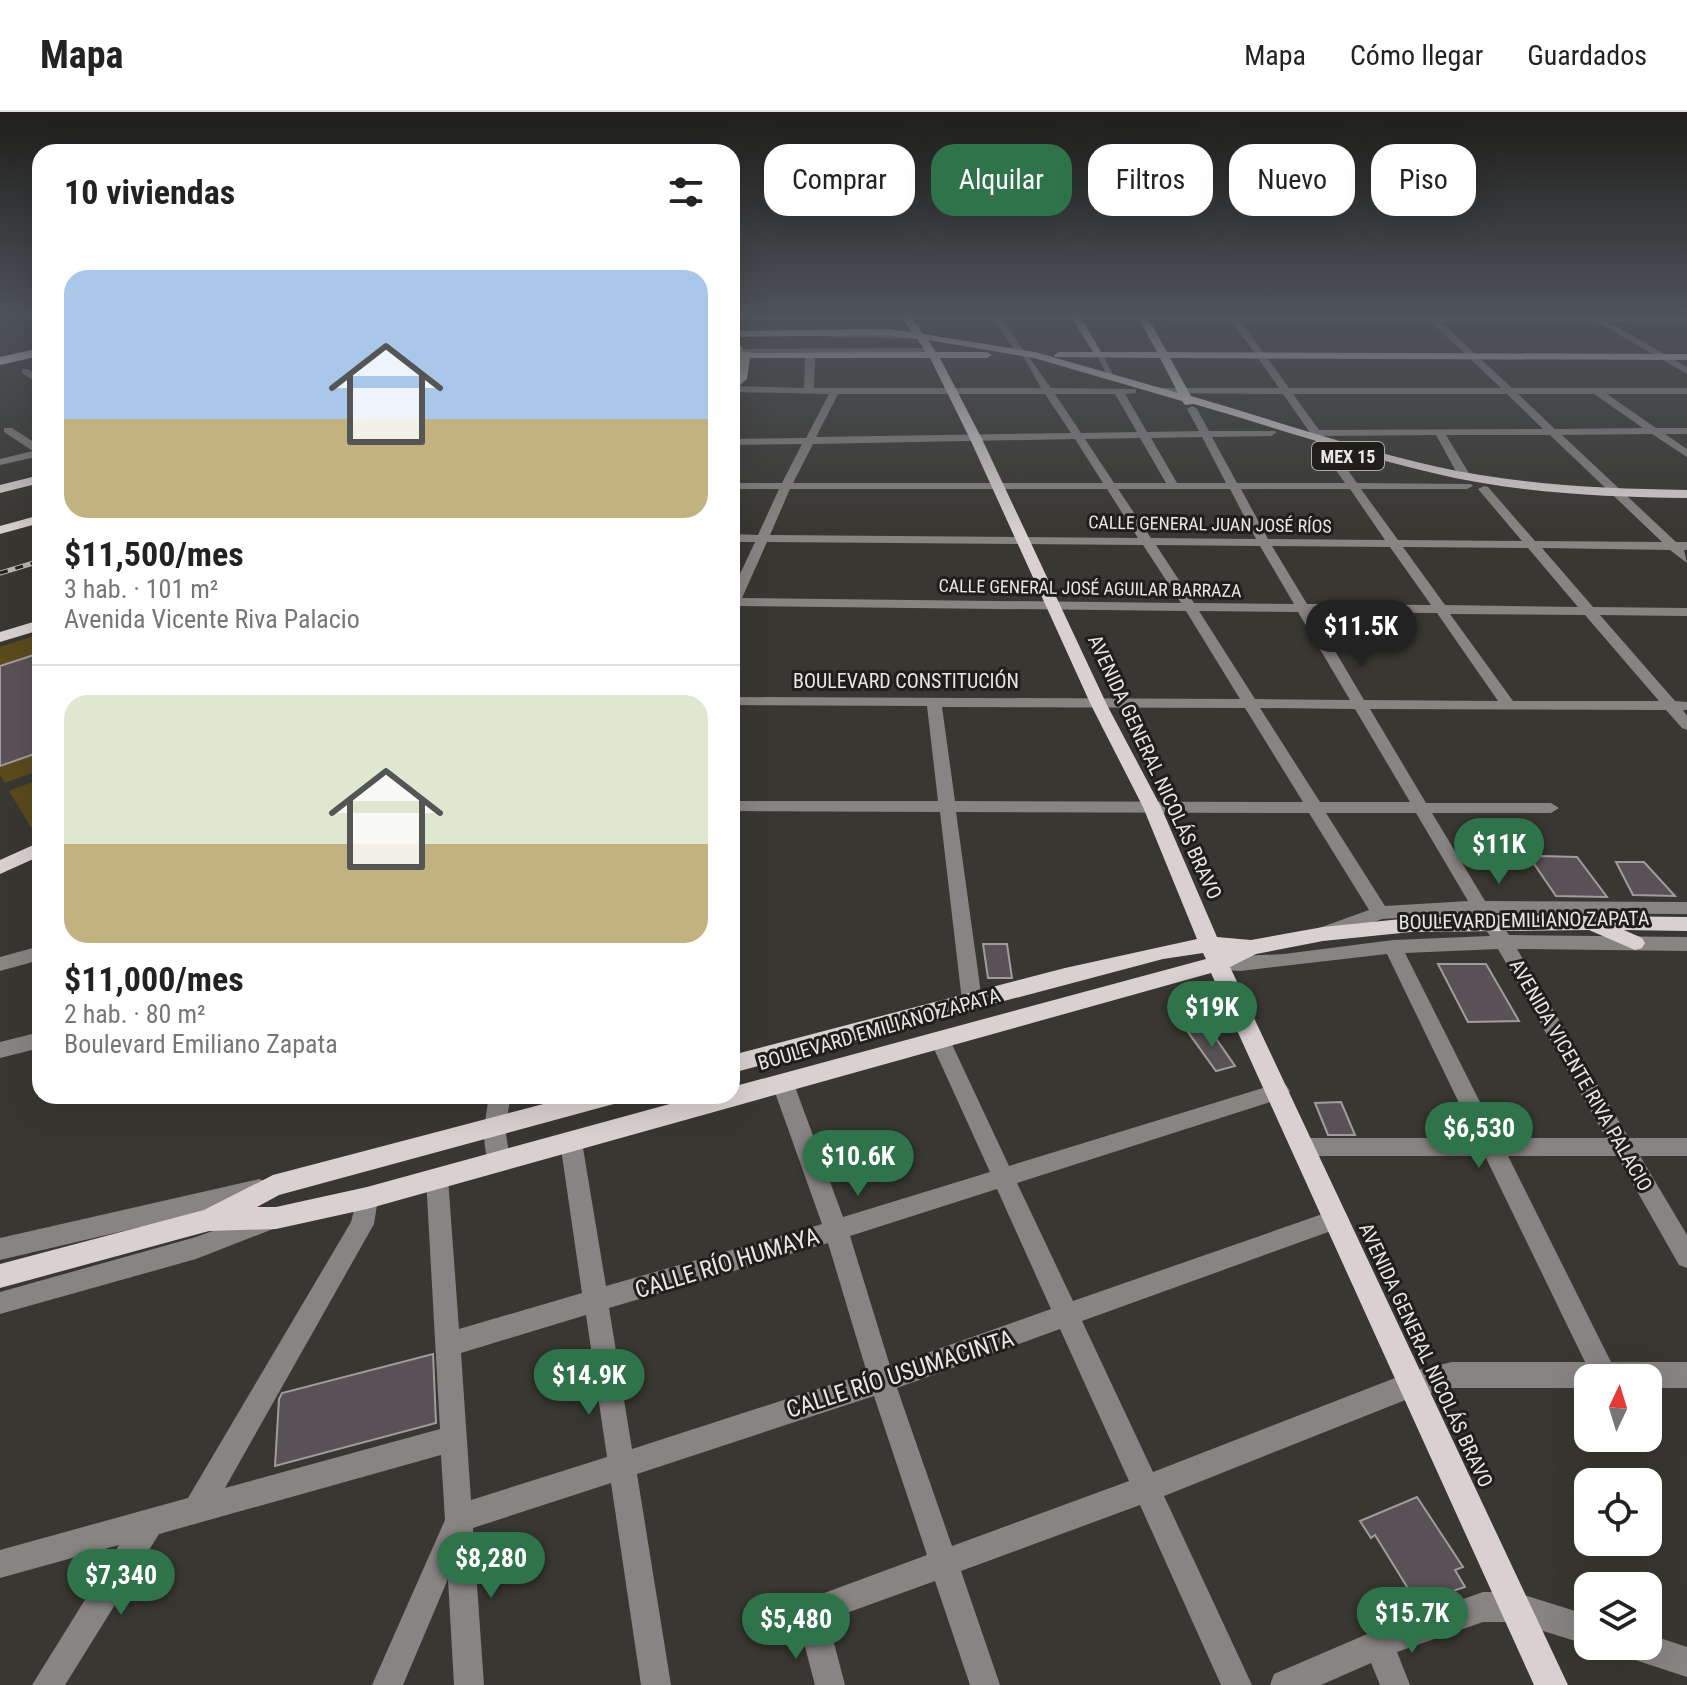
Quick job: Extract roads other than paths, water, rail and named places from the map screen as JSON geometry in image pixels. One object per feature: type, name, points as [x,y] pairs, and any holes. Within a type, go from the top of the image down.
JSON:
[{"type":"main road","name":"AVENIDA GENERAL NICOLÁS BRAVO","points":[[948,385],[1054,606],[1092,701],[1152,807],[1241,1018],[1279,1091],[1551,1685]]},
{"type":"main road","name":"MEX 15","points":[[1116,385],[1187,400],[1271,433],[1402,472],[1465,481],[1616,494],[1687,494]]},
{"type":"main road","name":"MEX 15","points":[[1140,385],[1316,435],[1484,489],[1629,503],[1687,505]]},
{"type":"main road","name":"AVENIDA VICENTE RIVA PALACIO","points":[[1179,385],[1187,400]]},
{"type":"main road","points":[[0,489],[32,481]]},
{"type":"main road","points":[[0,530],[32,521]]},
{"type":"main road","points":[[0,624],[32,614]]},
{"type":"main road","points":[[0,637],[32,627]]},
{"type":"main road","points":[[0,868],[32,852]]},
{"type":"main road","name":"BOULEVARD EMILIANO ZAPATA","points":[[740,1096],[1122,988],[1214,954],[1323,934],[1485,915],[1587,923],[1687,940]]},
{"type":"main road","points":[[1587,923],[1635,943]]},
{"type":"main road","name":"BOULEVARD EMILIANO ZAPATA","points":[[740,1062],[1163,952],[1214,954]]},
{"type":"main road","name":"BOULEVARD EMILIANO ZAPATA","points":[[0,1276],[209,1220],[273,1186],[580,1104]]},
{"type":"main road","name":"BOULEVARD EMILIANO ZAPATA","points":[[209,1220],[276,1218],[367,1198],[710,1104]]},
{"type":"street","points":[[809,385],[809,391]]},
{"type":"street","points":[[1045,385],[1190,607],[1380,913]]},
{"type":"street","points":[[1281,385],[1505,700]]},
{"type":"street","points":[[1506,385],[1551,432],[1687,559]]},
{"type":"street","points":[[740,389],[1133,391]]},
{"type":"street","points":[[740,586],[786,486],[835,391]]},
{"type":"street","points":[[1118,391],[1172,484]]},
{"type":"street","points":[[1187,400],[1285,391],[1687,391]]},
{"type":"street","points":[[1596,391],[1687,454]]},
{"type":"street","name":"AVENIDA VICENTE RIVA PALACIO","points":[[1187,400],[1264,543],[1504,943],[1687,1257]]},
{"type":"street","points":[[1316,435],[1687,431]]},
{"type":"street","points":[[740,486],[1350,485],[1465,481],[1439,432]]},
{"type":"street","points":[[740,442],[1271,433]]},
{"type":"street","points":[[0,441],[13,434],[32,445]]},
{"type":"street","points":[[0,462],[32,451]]},
{"type":"street","points":[[1484,489],[1673,702],[1687,725]]},
{"type":"street","name":"CALLE GENERAL JUAN JOSÉ RÍOS","points":[[740,538],[1687,546]]},
{"type":"street","name":"CALLE GENERAL JOSÉ AGUILAR BARRAZA","points":[[740,603],[1687,612]]},
{"type":"street","name":"BOULEVARD CONSTITUCIÓN","points":[[740,701],[1673,702],[1687,696]]},
{"type":"street","points":[[934,701],[972,1001]]},
{"type":"street","points":[[740,806],[1551,808]]},
{"type":"street","name":"BOULEVARD EMILIANO ZAPATA","points":[[1323,934],[1380,913],[1485,915],[1687,908]]},
{"type":"street","name":"BOULEVARD EMILIANO ZAPATA","points":[[1214,954],[1258,965],[1393,947],[1687,940]]},
{"type":"street","points":[[1393,947],[1599,1364]]},
{"type":"street","points":[[0,964],[32,955]]},
{"type":"street","points":[[940,1040],[1237,1685]]},
{"type":"street","points":[[0,1050],[32,1042]]},
{"type":"street","points":[[783,1084],[836,1230],[882,1381],[985,1685]]},
{"type":"street","name":"CALLE RÍO HUMAYA","points":[[449,1344],[836,1230],[1279,1091]]},
{"type":"street","points":[[498,1104],[494,1127],[499,1161]]},
{"type":"street","points":[[571,1142],[656,1685]]},
{"type":"street","points":[[1304,1147],[1687,1147]]},
{"type":"street","points":[[437,1178],[469,1685]]},
{"type":"street","name":"BOULEVARD EMILIANO ZAPATA","points":[[0,1249],[273,1186]]},
{"type":"street","points":[[198,1508],[362,1224],[367,1198]]},
{"type":"street","name":"BOULEVARD EMILIANO ZAPATA","points":[[0,1303],[196,1248],[276,1218]]},
{"type":"street","name":"CALLE RÍO USUMACINTA","points":[[460,1518],[882,1381],[1337,1219]]},
{"type":"street","points":[[830,1685],[814,1624],[818,1609],[1146,1489],[1413,1384],[1452,1375],[1574,1373]]},
{"type":"street","points":[[1662,1374],[1687,1375]]},
{"type":"street","points":[[0,1564],[455,1438]]},
{"type":"street","points":[[387,1685],[460,1518]]},
{"type":"street","points":[[47,1685],[151,1521]]},
{"type":"street","points":[[1285,1685],[1379,1644],[1483,1607],[1514,1607],[1574,1626]]},
{"type":"street","points":[[1379,1644],[1395,1685]]},
{"type":"street","points":[[1662,1654],[1687,1662]]},
{"type":"railway","points":[[0,573],[32,563]]}]
